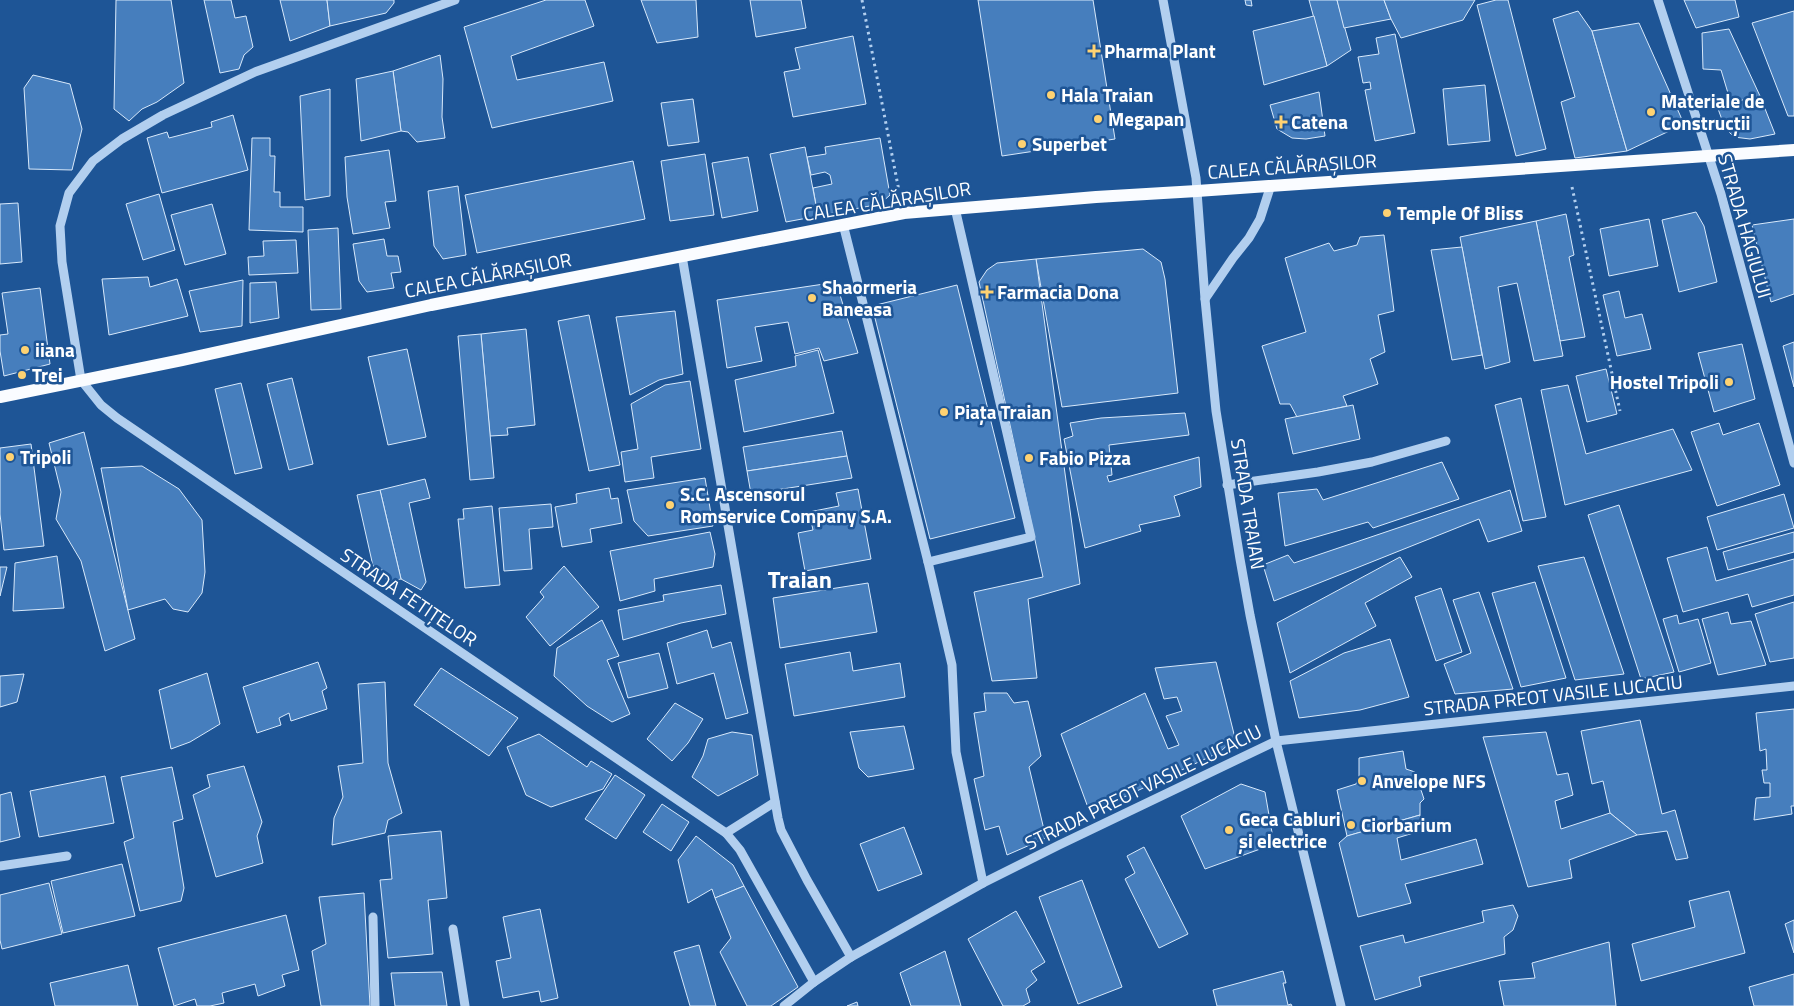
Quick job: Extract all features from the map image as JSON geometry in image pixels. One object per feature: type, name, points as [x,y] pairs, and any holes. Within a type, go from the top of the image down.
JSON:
[{"type":"main road","name":"CALEA CĂLĂRAȘILOR","points":[[0,397],[182,360],[431,305],[904,213],[1096,196],[1197,191],[1794,150]]},
{"type":"street","points":[[81,380],[62,262],[60,226],[69,193],[93,161],[122,138],[163,115],[256,72],[438,3],[455,0]]},
{"type":"street","name":"STRADA TRAIAN","points":[[1163,0],[1196,178],[1216,411],[1250,615],[1276,741],[1341,1006]]},
{"type":"street","name":"STRADA HAGIULUI","points":[[1658,0],[1721,194],[1794,462]]},
{"type":"street","points":[[1205,300],[1249,238],[1260,219],[1272,185]]},
{"type":"street","points":[[928,562],[1031,537],[954,208]]},
{"type":"street","points":[[843,224],[952,665],[956,752],[983,883]]},
{"type":"street","points":[[682,256],[781,830],[851,957]]},
{"type":"street","name":"STRADA FETIȚELOR","points":[[81,380],[101,405],[117,418],[726,833],[740,850],[814,982]]},
{"type":"street","points":[[1228,485],[1372,462],[1446,441]]},
{"type":"street","name":"STRADA PREOT VASILE LUCACIU","points":[[784,1006],[814,982],[851,957],[983,883],[1059,844],[1276,741],[1794,686]]},
{"type":"street","points":[[726,833],[775,802]]},
{"type":"street","points":[[0,866],[67,856]]},
{"type":"street","points":[[373,917],[375,1006]]},
{"type":"street","points":[[453,929],[465,1006]]},
{"type":"path","points":[[862,0],[904,213]]},
{"type":"path","points":[[1568,165],[1588,267],[1620,411]]},
{"type":"building","points":[[116,0],[171,0],[184,83],[157,102],[142,109],[129,121],[114,109]]},
{"type":"building","points":[[204,0],[231,0],[235,18],[246,16],[253,47],[244,55],[239,69],[220,73]]},
{"type":"building","points":[[280,0],[327,0],[330,26],[290,41]]},
{"type":"building","points":[[327,0],[394,0],[394,3],[386,13],[330,26]]},
{"type":"building","points":[[546,0],[585,0],[594,26],[511,56],[517,80],[604,62],[613,101],[492,128],[464,27]]},
{"type":"building","points":[[641,0],[696,0],[698,37],[657,43]]},
{"type":"building","points":[[750,0],[801,0],[806,28],[756,37]]},
{"type":"building","name":"Hala Traian","points":[[978,0],[1093,0],[1115,139],[1002,156]]},
{"type":"building","points":[[1245,0],[1251,0],[1252,6],[1246,5]]},
{"type":"building","points":[[1309,0],[1337,0],[1351,50],[1327,66]]},
{"type":"building","points":[[1337,0],[1384,0],[1391,19],[1344,28]]},
{"type":"building","points":[[1384,0],[1475,0],[1463,20],[1401,38]]},
{"type":"building","points":[[1496,0],[1508,0],[1546,149],[1516,156],[1477,5]]},
{"type":"building","points":[[1684,0],[1735,0],[1739,17],[1696,28]]},
{"type":"building","points":[[1578,11],[1592,31],[1627,151],[1575,158],[1561,102],[1575,97],[1553,19]]},
{"type":"building","points":[[1794,11],[1794,116],[1788,116],[1752,23]]},
{"type":"building","points":[[1314,16],[1327,66],[1264,85],[1253,31]]},
{"type":"building","points":[[1639,23],[1684,124],[1627,151],[1592,31]]},
{"type":"building","points":[[1729,29],[1760,96],[1731,103],[1721,70],[1703,69],[1702,33]]},
{"type":"building","points":[[1395,34],[1415,133],[1375,141],[1365,90],[1371,89],[1370,82],[1363,83],[1358,57],[1379,54],[1376,38]]},
{"type":"building","points":[[853,36],[866,104],[793,117],[784,72],[800,69],[795,48]]},
{"type":"building","points":[[440,55],[443,79],[442,117],[445,138],[417,142],[408,132],[401,131],[393,71]]},
{"type":"building","points":[[393,71],[401,131],[361,141],[356,79]]},
{"type":"building","points":[[33,75],[70,84],[82,129],[72,170],[29,169],[24,88]]},
{"type":"building","points":[[1485,85],[1490,141],[1448,145],[1443,89]]},
{"type":"building","points":[[330,89],[330,196],[305,200],[300,96]]},
{"type":"building","points":[[1319,92],[1325,136],[1306,139],[1292,138],[1277,129],[1270,105]]},
{"type":"building","points":[[1760,96],[1775,134],[1750,139],[1734,137],[1725,128],[1717,106]]},
{"type":"building","points":[[693,99],[699,142],[668,146],[661,103]]},
{"type":"building","points":[[233,115],[248,170],[162,193],[147,138],[167,132],[169,138],[212,127],[211,122]]},
{"type":"building","points":[[252,138],[270,138],[270,156],[275,156],[274,192],[280,192],[280,207],[303,207],[303,232],[249,230]]},
{"type":"building","points":[[880,138],[890,195],[880,204],[818,216],[813,188],[832,184],[830,175],[825,172],[811,175],[807,157],[826,154],[825,147]]},
{"type":"building","points":[[805,147],[818,216],[786,222],[770,154]]},
{"type":"building","points":[[389,150],[396,201],[385,202],[390,228],[353,234],[347,197],[345,157]]},
{"type":"building","points":[[705,154],[714,215],[670,221],[661,161]]},
{"type":"building","points":[[748,157],[758,211],[722,218],[712,163]]},
{"type":"building","points":[[633,161],[645,219],[477,253],[465,195]]},
{"type":"building","points":[[458,186],[466,255],[443,259],[434,246],[428,191]]},
{"type":"building","points":[[159,194],[175,250],[143,260],[126,204]]},
{"type":"building","points":[[18,203],[22,262],[0,264],[0,204]]},
{"type":"building","points":[[212,204],[226,254],[185,265],[171,215]]},
{"type":"building","points":[[1696,212],[1704,226],[1717,282],[1679,292],[1662,220]]},
{"type":"building","points":[[1566,214],[1574,255],[1569,257],[1585,337],[1560,341],[1536,221]]},
{"type":"building","points":[[1649,219],[1658,266],[1609,276],[1600,229]]},
{"type":"building","points":[[1794,219],[1794,294],[1771,302],[1752,225]]},
{"type":"building","points":[[1536,221],[1563,356],[1534,361],[1517,283],[1498,287],[1510,362],[1485,369],[1460,237]]},
{"type":"building","points":[[338,228],[341,309],[311,310],[308,230]]},
{"type":"building","points":[[1384,235],[1394,311],[1378,315],[1385,352],[1370,359],[1378,384],[1343,396],[1347,406],[1297,417],[1290,404],[1280,404],[1262,346],[1306,332],[1285,258],[1329,243],[1334,251],[1357,245],[1360,237]]},
{"type":"building","points":[[384,239],[387,256],[398,256],[401,272],[391,273],[394,288],[367,292],[359,281],[353,244]]},
{"type":"building","points":[[296,240],[298,273],[249,275],[248,257],[264,256],[263,241]]},
{"type":"building","points":[[1462,247],[1482,355],[1452,360],[1431,250]]},
{"type":"building","points":[[1143,249],[1161,262],[1165,279],[1178,393],[1062,407],[1036,259]]},
{"type":"building","points":[[1036,259],[1080,584],[1028,599],[1037,678],[992,681],[974,592],[1043,577],[979,282],[987,270],[997,263]]},
{"type":"building","points":[[148,277],[150,287],[177,279],[188,316],[109,335],[102,279]]},
{"type":"building","points":[[243,280],[242,326],[200,332],[189,291]]},
{"type":"building","points":[[276,282],[279,318],[250,323],[250,283]]},
{"type":"building","points":[[824,284],[833,287],[840,295],[858,353],[824,361],[819,348],[795,354],[788,322],[755,327],[762,361],[727,368],[717,300]]},
{"type":"building","name":"Piața Traian","points":[[957,285],[1015,518],[930,539],[872,306]]},
{"type":"building","points":[[40,288],[50,364],[4,376],[0,351],[0,335],[8,334],[2,293]]},
{"type":"building","points":[[1619,291],[1625,318],[1642,314],[1651,349],[1617,356],[1603,295]]},
{"type":"building","points":[[675,311],[683,374],[659,380],[630,395],[616,317]]},
{"type":"building","points":[[589,315],[620,465],[589,471],[558,321]]},
{"type":"building","points":[[526,329],[535,425],[507,428],[508,435],[490,436],[481,334]]},
{"type":"building","points":[[481,334],[494,478],[470,480],[458,336]]},
{"type":"building","points":[[1794,342],[1794,387],[1783,346]]},
{"type":"building","points":[[1742,344],[1755,399],[1714,412],[1698,353]]},
{"type":"building","points":[[407,349],[426,437],[388,445],[368,357]]},
{"type":"building","points":[[818,350],[834,413],[744,432],[735,380],[796,366],[795,356]]},
{"type":"building","points":[[1606,369],[1617,414],[1587,422],[1576,376]]},
{"type":"building","points":[[292,378],[313,464],[289,470],[267,384]]},
{"type":"building","points":[[690,381],[701,449],[651,457],[654,478],[625,482],[621,452],[638,449],[631,404],[665,385]]},
{"type":"building","points":[[241,383],[262,468],[235,474],[215,389]]},
{"type":"building","points":[[1568,385],[1586,454],[1673,429],[1692,470],[1565,505],[1541,390]]},
{"type":"building","points":[[1521,398],[1546,517],[1523,521],[1495,405]]},
{"type":"building","points":[[1353,405],[1360,439],[1293,454],[1285,419]]},
{"type":"building","points":[[1185,413],[1189,435],[1109,445],[1112,475],[1107,476],[1109,482],[1199,457],[1201,487],[1174,496],[1180,516],[1139,525],[1141,531],[1085,548],[1064,439],[1073,436],[1070,423],[1101,418]]},
{"type":"building","points":[[1719,423],[1723,435],[1759,423],[1780,485],[1717,506],[1691,432]]},
{"type":"building","points":[[842,431],[847,456],[747,471],[743,447]]},
{"type":"building","points":[[84,432],[135,639],[105,651],[81,561],[56,519],[61,492],[49,443]]},
{"type":"building","points":[[31,444],[44,546],[4,550],[0,514],[0,448]]},
{"type":"building","points":[[847,456],[852,478],[751,494],[747,471]]},
{"type":"building","points":[[1442,462],[1459,499],[1373,528],[1368,522],[1285,546],[1278,493],[1317,489],[1323,500]]},
{"type":"building","points":[[142,466],[179,489],[202,520],[205,572],[202,593],[188,612],[173,609],[165,599],[128,610],[101,468]]},
{"type":"building","name":"S.C. Ascensorul Romservice Company S.A.","points":[[705,478],[713,526],[648,536],[634,521],[627,490]]},
{"type":"building","points":[[425,479],[430,498],[409,503],[426,582],[421,590],[401,579],[380,490]]},
{"type":"building","points":[[609,488],[611,499],[618,498],[622,523],[590,529],[592,542],[562,547],[555,507],[577,503],[576,494]]},
{"type":"building","points":[[858,489],[871,559],[805,571],[798,533],[813,530],[809,512],[839,506],[836,493]]},
{"type":"building","points":[[380,490],[401,579],[387,582],[384,571],[373,566],[357,495]]},
{"type":"building","points":[[1510,490],[1522,531],[1488,542],[1479,519],[1274,601],[1263,565],[1288,555],[1294,563]]},
{"type":"building","points":[[1784,494],[1794,528],[1717,550],[1707,517]]},
{"type":"building","points":[[551,504],[553,527],[529,529],[532,569],[504,571],[499,508]]},
{"type":"building","points":[[1619,505],[1674,672],[1641,679],[1588,515]]},
{"type":"building","points":[[492,506],[500,585],[465,588],[458,519],[464,519],[463,509]]},
{"type":"building","points":[[710,532],[715,554],[713,567],[654,579],[655,591],[620,601],[610,551]]},
{"type":"building","points":[[1794,532],[1794,552],[1728,570],[1723,552]]},
{"type":"building","points":[[1707,547],[1716,581],[1794,559],[1794,595],[1752,607],[1748,594],[1683,612],[1667,558]]},
{"type":"building","points":[[57,556],[64,608],[13,611],[15,563]]},
{"type":"building","points":[[1400,557],[1412,577],[1365,603],[1376,626],[1290,673],[1277,623]]},
{"type":"building","points":[[1584,557],[1624,674],[1575,680],[1538,566]]},
{"type":"building","points":[[564,566],[599,607],[550,646],[526,617],[544,597],[540,592]]},
{"type":"building","points":[[0,567],[7,567],[0,596]]},
{"type":"building","points":[[1535,582],[1566,678],[1521,687],[1492,593]]},
{"type":"building","points":[[868,583],[877,632],[780,648],[773,598]]},
{"type":"building","points":[[721,585],[726,614],[681,623],[623,640],[618,610],[664,601],[663,595]]},
{"type":"building","points":[[1441,588],[1462,652],[1436,661],[1415,597]]},
{"type":"building","points":[[1479,592],[1513,689],[1455,694],[1444,664],[1471,653],[1453,600]]},
{"type":"building","points":[[1794,602],[1794,658],[1770,662],[1755,614]]},
{"type":"building","points":[[1728,612],[1731,624],[1751,621],[1766,665],[1718,675],[1702,619]]},
{"type":"building","points":[[1677,615],[1679,624],[1698,619],[1711,663],[1679,672],[1663,619]]},
{"type":"building","points":[[602,620],[619,656],[607,660],[630,714],[612,722],[587,706],[554,676],[557,648]]},
{"type":"building","points":[[707,630],[712,648],[731,642],[748,713],[726,719],[714,673],[677,684],[667,643]]},
{"type":"building","points":[[1390,639],[1409,697],[1360,710],[1299,718],[1290,681],[1344,653]]},
{"type":"building","points":[[850,652],[853,671],[900,663],[905,697],[794,716],[785,664]]},
{"type":"building","points":[[659,653],[668,688],[628,698],[618,663]]},
{"type":"building","points":[[318,662],[327,688],[322,691],[327,709],[291,721],[289,713],[279,718],[281,725],[257,733],[243,687]]},
{"type":"building","points":[[1216,662],[1235,738],[1220,752],[1090,813],[1061,734],[1145,693],[1168,749],[1179,745],[1166,716],[1182,711],[1177,697],[1164,699],[1155,668]]},
{"type":"building","points":[[441,668],[518,718],[489,756],[414,705]]},
{"type":"building","points":[[207,673],[220,724],[190,742],[171,749],[159,690]]},
{"type":"building","points":[[24,674],[17,702],[0,707],[0,676]]},
{"type":"building","points":[[385,682],[388,763],[402,813],[388,820],[385,833],[332,845],[334,818],[343,797],[338,766],[363,763],[358,684]]},
{"type":"building","points":[[984,693],[1007,693],[1014,703],[1028,701],[1041,756],[1029,767],[1046,838],[1007,855],[999,826],[985,830],[974,779],[984,776],[974,713],[986,711]]},
{"type":"building","points":[[675,703],[703,719],[688,743],[672,761],[647,739]]},
{"type":"building","points":[[1794,709],[1794,806],[1791,806],[1792,814],[1754,820],[1756,798],[1770,797],[1770,783],[1764,783],[1762,770],[1767,770],[1766,749],[1760,751],[1756,713]]},
{"type":"building","points":[[1640,720],[1662,814],[1675,810],[1688,858],[1676,860],[1667,831],[1637,835],[1610,813],[1603,781],[1592,784],[1581,731]]},
{"type":"building","points":[[904,726],[914,769],[868,777],[859,768],[850,732]]},
{"type":"building","points":[[732,732],[752,735],[758,775],[718,796],[692,777],[703,756],[708,739]]},
{"type":"building","points":[[1546,732],[1557,775],[1568,773],[1573,795],[1555,801],[1561,829],[1610,813],[1637,835],[1569,860],[1572,878],[1528,887],[1483,737]]},
{"type":"building","points":[[539,734],[587,767],[591,761],[612,774],[603,789],[551,807],[526,795],[507,747]]},
{"type":"building","points":[[1403,751],[1406,769],[1415,772],[1424,799],[1420,803],[1420,815],[1347,836],[1337,790],[1356,784],[1359,777],[1359,758]]},
{"type":"building","points":[[244,766],[262,822],[257,836],[263,863],[216,877],[193,795],[210,787],[207,775]]},
{"type":"building","points":[[172,767],[183,819],[173,822],[184,888],[181,901],[140,911],[124,842],[134,838],[121,777]]},
{"type":"building","points":[[615,775],[645,795],[616,839],[585,819]]},
{"type":"building","points":[[105,776],[114,823],[39,837],[30,791]]},
{"type":"building","name":"Geca Cabluri și electrice","points":[[1241,784],[1265,792],[1274,844],[1205,869],[1181,816]]},
{"type":"building","points":[[11,792],[20,837],[0,842],[0,795]]},
{"type":"building","points":[[662,804],[689,822],[671,851],[643,832]]},
{"type":"building","points":[[1420,815],[1420,831],[1397,838],[1401,860],[1476,839],[1483,864],[1405,884],[1411,903],[1358,917],[1339,843],[1347,836]]},
{"type":"building","points":[[904,827],[922,874],[878,891],[860,844]]},
{"type":"building","points":[[441,831],[447,898],[428,900],[433,954],[388,958],[380,880],[392,879],[388,836]]},
{"type":"building","points":[[696,836],[733,865],[744,886],[715,898],[712,889],[688,903],[678,860]]},
{"type":"building","points":[[1144,847],[1188,934],[1159,948],[1125,879],[1135,873],[1127,856]]},
{"type":"building","points":[[122,864],[135,916],[63,933],[51,881]]},
{"type":"building","points":[[1082,880],[1122,987],[1078,1004],[1039,897]]},
{"type":"building","points":[[49,883],[62,934],[2,949],[0,940],[0,895]]},
{"type":"building","points":[[744,886],[798,987],[771,1006],[747,1006],[720,952],[731,938],[715,898]]},
{"type":"building","points":[[1729,891],[1745,953],[1641,981],[1632,944],[1695,927],[1689,901]]},
{"type":"building","points":[[364,893],[370,1006],[321,1006],[312,951],[326,944],[319,897]]},
{"type":"building","points":[[1513,905],[1518,916],[1513,930],[1504,937],[1505,954],[1419,977],[1421,986],[1375,1000],[1360,946],[1403,935],[1405,943],[1484,922],[1482,911]]},
{"type":"building","points":[[540,909],[558,998],[541,1002],[539,991],[503,998],[496,961],[511,958],[503,917]]},
{"type":"building","points":[[1016,911],[1045,962],[1031,971],[1037,980],[1026,989],[1030,1002],[1023,1006],[1003,1006],[968,939]]},
{"type":"building","points":[[286,915],[299,970],[282,975],[285,986],[258,996],[255,984],[222,993],[224,1003],[197,1006],[195,999],[174,1006],[158,948]]},
{"type":"building","points":[[1794,920],[1794,953],[1785,924]]},
{"type":"building","points":[[1609,942],[1616,1006],[1504,1006],[1499,981],[1535,978],[1532,963]]},
{"type":"building","points":[[699,945],[716,1006],[690,1006],[674,952]]},
{"type":"building","points":[[945,951],[961,1006],[911,1006],[900,973]]},
{"type":"building","points":[[128,965],[138,1006],[55,1006],[50,983]]},
{"type":"building","points":[[1283,971],[1286,983],[1283,983],[1288,1005],[1291,1004],[1292,1006],[1217,1006],[1213,990]]},
{"type":"building","points":[[442,972],[447,1006],[395,1006],[391,973]]},
{"type":"building","points":[[1794,974],[1794,1006],[1754,1006],[1749,987]]},
{"type":"building","points":[[857,1002],[858,1006],[847,1006]]},
{"type":"place","name":"Pharma Plant","points":[[1094,51]]},
{"type":"place","name":"Hala Traian","points":[[1051,95]]},
{"type":"place","name":"Materiale de Construcții","points":[[1651,112]]},
{"type":"place","name":"Megapan","points":[[1098,119]]},
{"type":"place","name":"Catena","points":[[1281,122]]},
{"type":"place","name":"Superbet","points":[[1022,144]]},
{"type":"place","name":"Temple Of Bliss","points":[[1387,213]]},
{"type":"place","name":"Farmacia Dona","points":[[987,292]]},
{"type":"place","name":"Shaormeria Baneasa","points":[[812,298]]},
{"type":"place","name":"iiana","points":[[25,350]]},
{"type":"place","name":"Trei","points":[[22,375]]},
{"type":"place","name":"Hostel Tripoli","points":[[1729,382]]},
{"type":"place","name":"Piața Traian","points":[[944,412]]},
{"type":"place","name":"Tripoli","points":[[10,457]]},
{"type":"place","name":"Fabio Pizza","points":[[1029,458]]},
{"type":"place","name":"S.C. Ascensorul Romservice Company S.A.","points":[[670,505]]},
{"type":"place","name":"Anvelope NFS","points":[[1362,781]]},
{"type":"place","name":"Ciorbarium","points":[[1351,825]]},
{"type":"place","name":"Geca Cabluri și electrice","points":[[1229,830]]},
{"type":"district","name":"Traian","points":[[800,580]]}]
